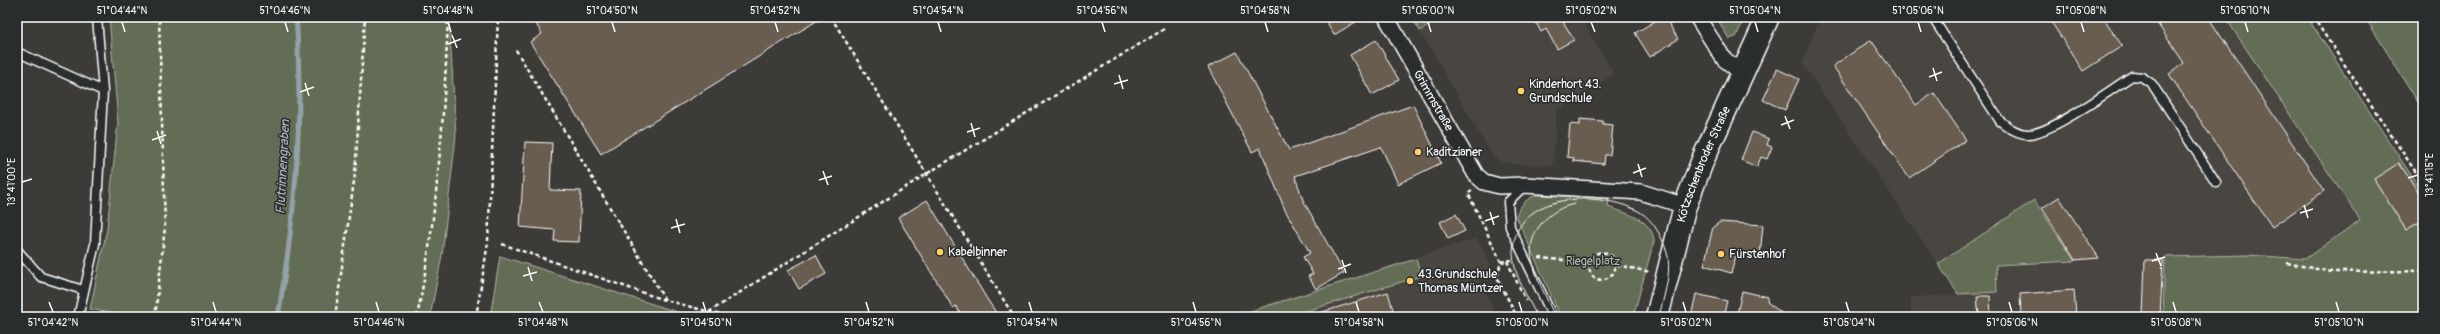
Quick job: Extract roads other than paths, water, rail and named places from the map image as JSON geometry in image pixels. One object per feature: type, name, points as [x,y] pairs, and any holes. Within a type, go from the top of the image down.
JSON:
[{"type":"street","name":"Grimmstraße","points":[[1386,17],[1476,175],[1484,182],[1499,186],[1525,185]]},
{"type":"street","points":[[1698,17],[1724,59],[1742,73]]},
{"type":"street","name":"Kötzschenbroder Straße","points":[[1657,317],[1666,276],[1685,206],[1704,157],[1768,17]]},
{"type":"street","points":[[1525,185],[1641,192],[1685,206]]},
{"type":"lane","points":[[78,317],[83,290],[95,244],[103,91],[98,17]]},
{"type":"lane","points":[[1932,17],[2000,121],[2013,130],[2028,134],[2049,128],[2132,76],[2142,77],[2152,84],[2216,182]]},
{"type":"lane","points":[[17,52],[103,91]]},
{"type":"lane","points":[[1525,185],[1508,202],[1510,227],[1553,317]]},
{"type":"lane","points":[[17,250],[41,276],[83,290]]},
{"type":"waterway","name":"Flutrinnengraben","points":[[278,317],[289,243],[296,167],[299,92],[296,17]]},
{"type":"tram line","points":[[1537,317],[1515,269],[1513,252],[1517,232],[1528,217],[1543,207],[1562,201],[1583,199],[1603,200],[1623,205],[1640,212],[1650,220],[1658,232],[1664,245],[1669,265],[1668,280],[1659,317]]},
{"type":"tram line","points":[[1555,317],[1539,282],[1532,259],[1531,249],[1536,231],[1542,223],[1557,210],[1575,204]]},
{"type":"place","name":"Kinderhort 43. Grundschule","points":[[1521,91]]},
{"type":"place","name":"Kaditzianer","points":[[1418,152]]},
{"type":"place","name":"Kabelbinner","points":[[940,252]]},
{"type":"place","name":"Fürstenhof","points":[[1721,254]]},
{"type":"place","name":"43.Grundschule Thomas Müntzer","points":[[1410,281]]},
{"type":"park label","name":"Riegelplatz","points":[[1593,261]]}]
